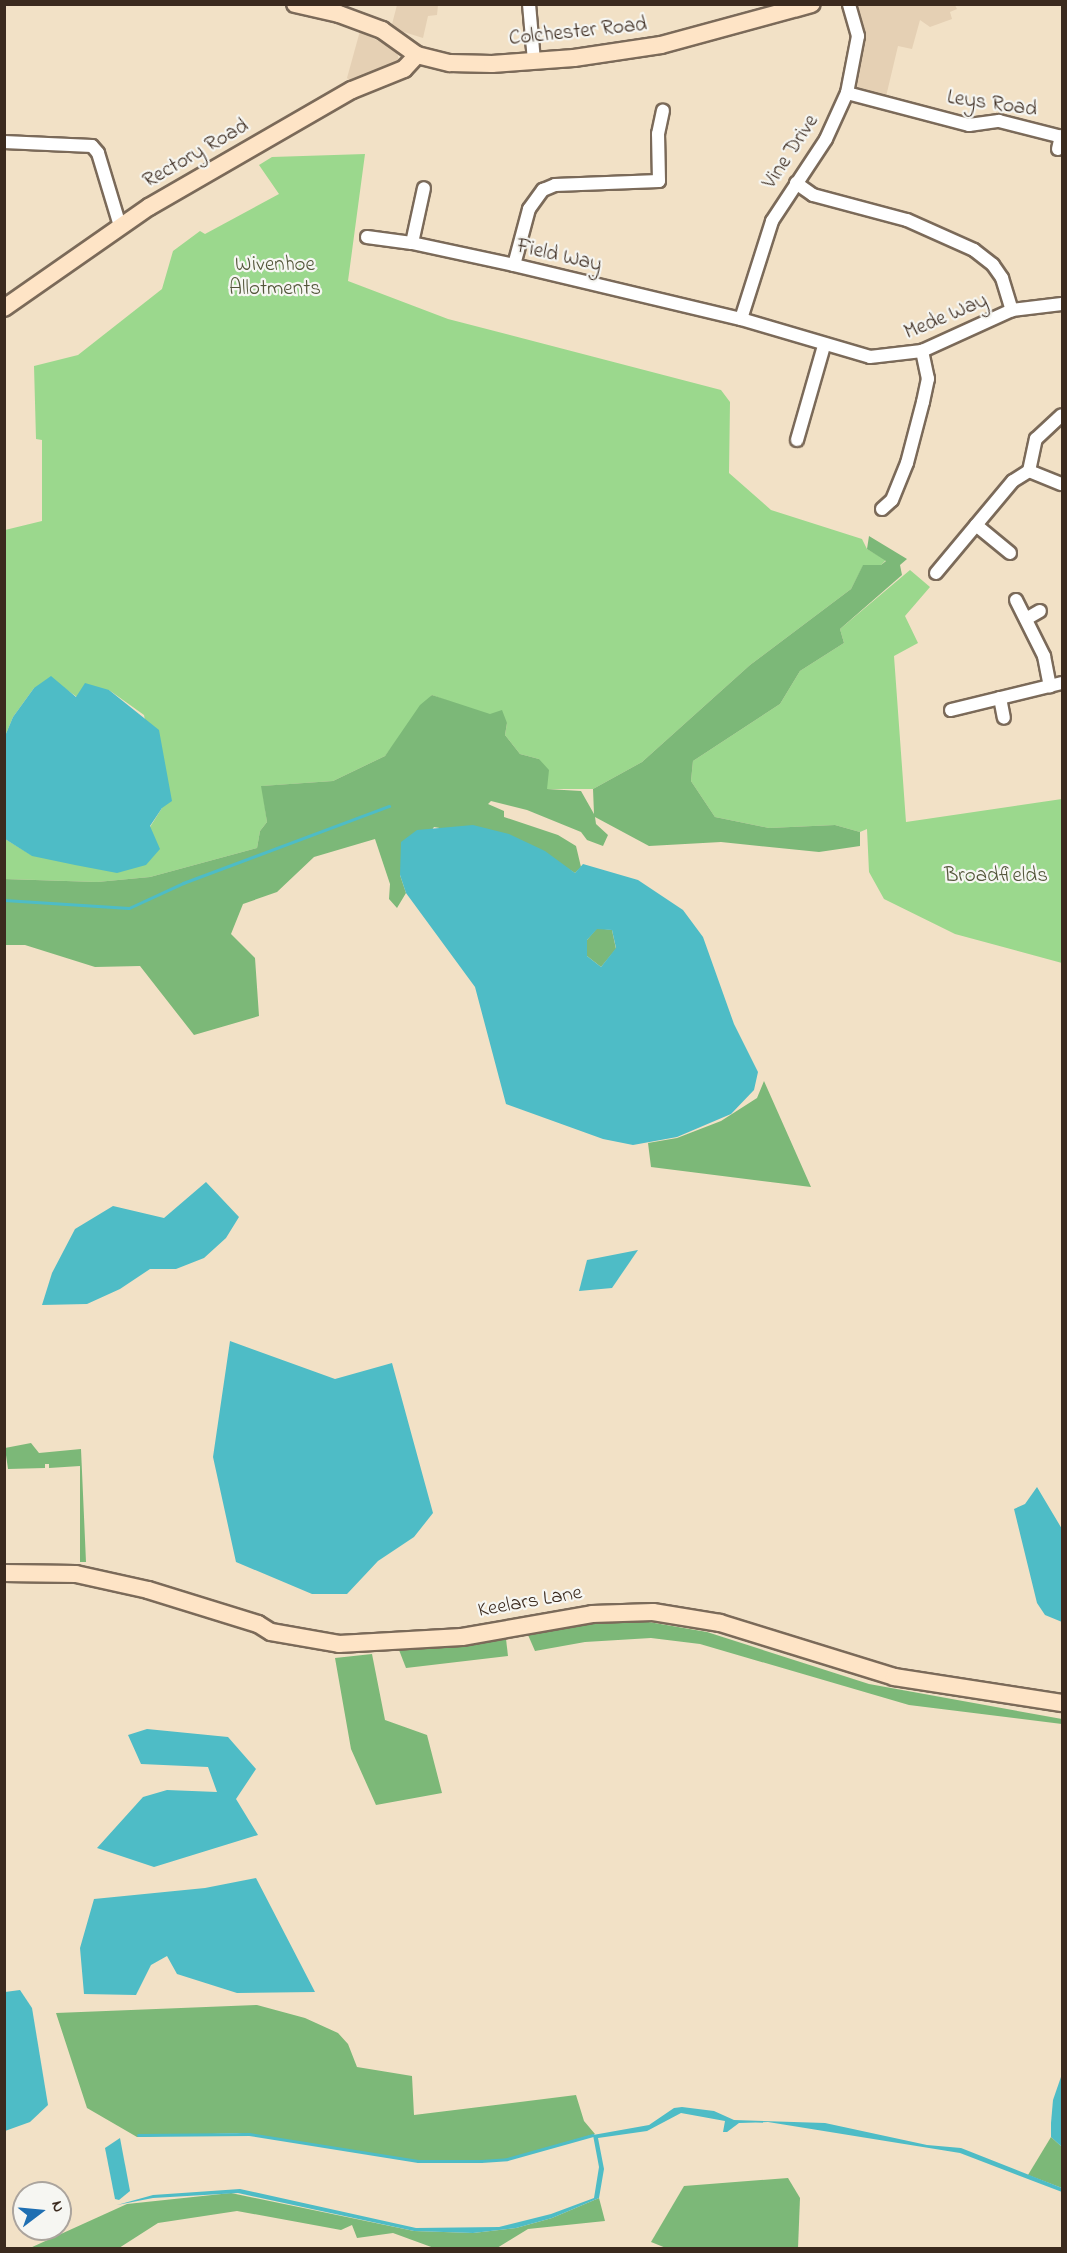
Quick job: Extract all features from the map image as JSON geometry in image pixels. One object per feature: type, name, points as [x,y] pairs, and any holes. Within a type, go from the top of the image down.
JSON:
[{"type":"street","points":[[295,4],[339,14],[382,30],[417,55]]},
{"type":"street","points":[[529,4],[534,61]]},
{"type":"street","name":"Vine Drive","points":[[741,319],[772,221],[826,139],[847,93],[858,36],[849,4]]},
{"type":"street","name":"Colchester Road","points":[[417,55],[450,63],[534,61],[661,45],[807,5]]},
{"type":"street","name":"Rectory Road","points":[[4,308],[120,226],[352,90],[404,69],[417,55]]},
{"type":"street","name":"Leys Road","points":[[847,93],[969,125],[999,121],[1060,141]]},
{"type":"street","points":[[514,265],[528,209],[543,190],[555,185],[658,181],[658,134],[663,111]]},
{"type":"street","points":[[4,142],[93,146],[98,153],[120,226]]},
{"type":"street","points":[[796,183],[813,195],[907,220],[974,250],[993,265],[1002,278],[1012,310]]},
{"type":"street","points":[[412,243],[424,188]]},
{"type":"street","name":"Field Way","points":[[367,237],[412,243],[514,265],[741,319]]},
{"type":"street","name":"Mede Way","points":[[741,319],[824,346],[884,358],[922,351],[1012,310],[1062,304]]},
{"type":"street","points":[[797,440],[824,346]]},
{"type":"street","points":[[882,509],[892,500],[908,463],[928,379],[922,351]]},
{"type":"street","points":[[936,573],[1013,481],[1029,471],[1036,438],[1062,415]]},
{"type":"street","points":[[1029,471],[1062,484]]},
{"type":"street","points":[[976,525],[1010,553]]},
{"type":"street","points":[[951,710],[1056,684],[1016,600]]},
{"type":"street","points":[[1026,619],[1040,611]]},
{"type":"street","points":[[1000,698],[1004,718]]},
{"type":"street","name":"Keelars Lane","points":[[4,1573],[76,1574],[148,1590],[258,1624],[271,1632],[339,1644],[462,1637],[592,1614],[653,1612],[720,1623],[894,1677],[1062,1703]]},
{"type":"shaded area","points":[[397,5],[438,5],[437,15],[428,16],[423,38],[391,28]]},
{"type":"shaded area","points":[[852,5],[955,5],[957,9],[950,12],[952,19],[930,27],[920,20],[912,49],[898,46],[884,105],[850,97],[857,70]]},
{"type":"shaded area","points":[[360,31],[397,51],[399,62],[351,82],[347,78]]},
{"type":"green space","name":"Wivenhoe Allotments","points":[[365,154],[348,281],[448,319],[721,390],[730,402],[729,473],[771,510],[862,539],[867,549],[886,560],[881,565],[863,566],[851,589],[750,665],[642,762],[593,789],[547,789],[539,759],[520,754],[505,735],[507,723],[432,695],[385,756],[333,781],[262,786],[267,822],[260,831],[257,848],[150,877],[97,882],[5,879],[5,839],[33,856],[150,827],[162,808],[144,715],[109,690],[77,697],[60,685],[34,688],[13,717],[5,736],[5,530],[42,521],[42,440],[36,439],[34,366],[78,355],[162,289],[173,251],[200,231],[205,234],[279,194],[259,165],[272,157]]},
{"type":"green space","points":[[869,536],[907,559],[900,565],[902,575],[840,629],[844,643],[800,671],[780,704],[693,761],[691,781],[715,817],[769,828],[835,825],[860,832],[860,846],[819,852],[721,842],[649,846],[595,817],[596,824],[608,835],[603,846],[587,840],[581,832],[527,810],[491,801],[488,804],[504,811],[504,817],[558,835],[576,846],[581,867],[575,873],[528,844],[434,827],[400,875],[406,893],[397,908],[389,899],[390,884],[375,839],[314,857],[277,892],[243,904],[231,934],[255,958],[259,1016],[194,1035],[140,966],[95,967],[25,945],[5,945],[4,879],[97,882],[150,877],[257,848],[260,831],[267,822],[261,786],[333,781],[385,756],[420,705],[432,695],[490,714],[502,710],[507,723],[505,735],[520,754],[539,759],[549,770],[547,789],[581,791],[594,814],[593,789],[642,762],[750,665],[851,589],[863,565],[881,565],[886,561],[867,549]]},
{"type":"green space","name":"Broadfields","points":[[910,570],[930,587],[905,616],[918,643],[894,656],[906,822],[1062,799],[1062,963],[955,934],[884,899],[869,872],[867,829],[860,832],[835,825],[769,828],[715,817],[691,781],[693,761],[780,704],[800,671],[844,643],[840,629]]},
{"type":"green space","points":[[597,928],[612,930],[616,949],[601,967],[587,956],[587,940]]},
{"type":"green space","points":[[764,1081],[811,1187],[651,1167],[648,1143],[677,1138],[721,1121],[757,1098]]},
{"type":"green space","points":[[31,1443],[39,1453],[81,1449],[86,1562],[80,1562],[80,1466],[49,1468],[49,1464],[45,1464],[45,1468],[8,1469],[5,1448]]},
{"type":"green space","points":[[643,1621],[707,1632],[869,1684],[1062,1719],[1062,1724],[909,1705],[700,1644],[651,1638],[585,1642],[535,1651],[528,1635],[592,1623]]},
{"type":"green space","points":[[506,1639],[508,1656],[406,1668],[399,1650]]},
{"type":"green space","points":[[372,1654],[385,1720],[427,1735],[442,1793],[376,1805],[351,1749],[335,1658]]},
{"type":"green space","points":[[257,2005],[305,2018],[338,2033],[348,2044],[357,2067],[412,2076],[414,2115],[576,2095],[584,2121],[595,2134],[507,2159],[481,2161],[418,2161],[237,2133],[137,2137],[87,2108],[56,2013]]},
{"type":"green space","points":[[1051,2137],[1062,2147],[1062,2188],[1028,2175]]},
{"type":"green space","points":[[788,2178],[800,2198],[798,2248],[666,2248],[651,2242],[684,2186]]},
{"type":"green space","points":[[231,2193],[414,2231],[473,2233],[516,2228],[552,2218],[599,2198],[605,2221],[528,2229],[497,2248],[434,2248],[393,2233],[357,2238],[352,2225],[341,2230],[237,2211],[158,2223],[119,2248],[30,2248],[45,2241],[72,2241],[72,2229],[127,2204]]},
{"type":"water","points":[[51,676],[76,697],[85,683],[109,690],[159,730],[172,801],[162,808],[150,826],[160,849],[146,865],[117,873],[32,856],[5,839],[5,736],[13,717],[34,688]]},
{"type":"water","points":[[473,825],[509,834],[545,851],[575,873],[583,864],[638,880],[683,910],[703,937],[734,1024],[758,1072],[754,1090],[731,1114],[677,1137],[633,1145],[603,1139],[506,1104],[475,987],[406,893],[400,875],[401,842],[417,830]],"holes":[[[597,929],[612,930],[616,948],[601,967],[587,956],[587,940]]]},
{"type":"water","points":[[206,1182],[239,1217],[226,1238],[204,1258],[176,1269],[150,1269],[120,1289],[87,1304],[42,1305],[52,1273],[75,1229],[113,1206],[164,1218]]},
{"type":"water","points":[[638,1250],[612,1288],[579,1291],[587,1260]]},
{"type":"water","points":[[230,1341],[335,1379],[392,1363],[433,1513],[414,1537],[378,1561],[347,1594],[312,1594],[236,1562],[213,1457]]},
{"type":"water","points":[[1037,1487],[1062,1529],[1062,1622],[1045,1615],[1037,1603],[1014,1509],[1025,1504]]},
{"type":"water","points":[[147,1729],[228,1737],[256,1769],[236,1799],[258,1835],[154,1867],[97,1848],[143,1797],[167,1790],[217,1792],[208,1767],[141,1764],[128,1735]]},
{"type":"water","points":[[256,1878],[315,1992],[237,1993],[177,1974],[167,1956],[151,1965],[136,1995],[84,1994],[80,1948],[94,1899],[205,1888]]},
{"type":"water","points":[[20,1990],[32,2008],[48,2105],[30,2122],[5,2131],[5,1992]]},
{"type":"water","points":[[1062,2074],[1062,2147],[1051,2137],[1051,2123],[1053,2100]]},
{"type":"water","points":[[674,2108],[714,2111],[734,2120],[825,2123],[927,2145],[961,2148],[1062,2188],[1062,2192],[960,2153],[768,2122],[739,2123],[727,2132],[723,2132],[725,2121],[681,2113],[647,2131],[598,2138],[604,2169],[599,2198],[552,2218],[516,2228],[473,2233],[414,2231],[238,2193],[153,2198],[117,2205],[153,2195],[240,2189],[416,2228],[499,2227],[551,2214],[594,2198],[599,2167],[593,2135],[649,2125]]},
{"type":"water","points":[[120,2138],[130,2191],[119,2200],[115,2199],[105,2148]]},
{"type":"waterway","points":[[4,900],[129,908],[183,883],[389,806]]},
{"type":"waterway","points":[[138,2135],[249,2134],[418,2161],[507,2159],[593,2135]]}]
